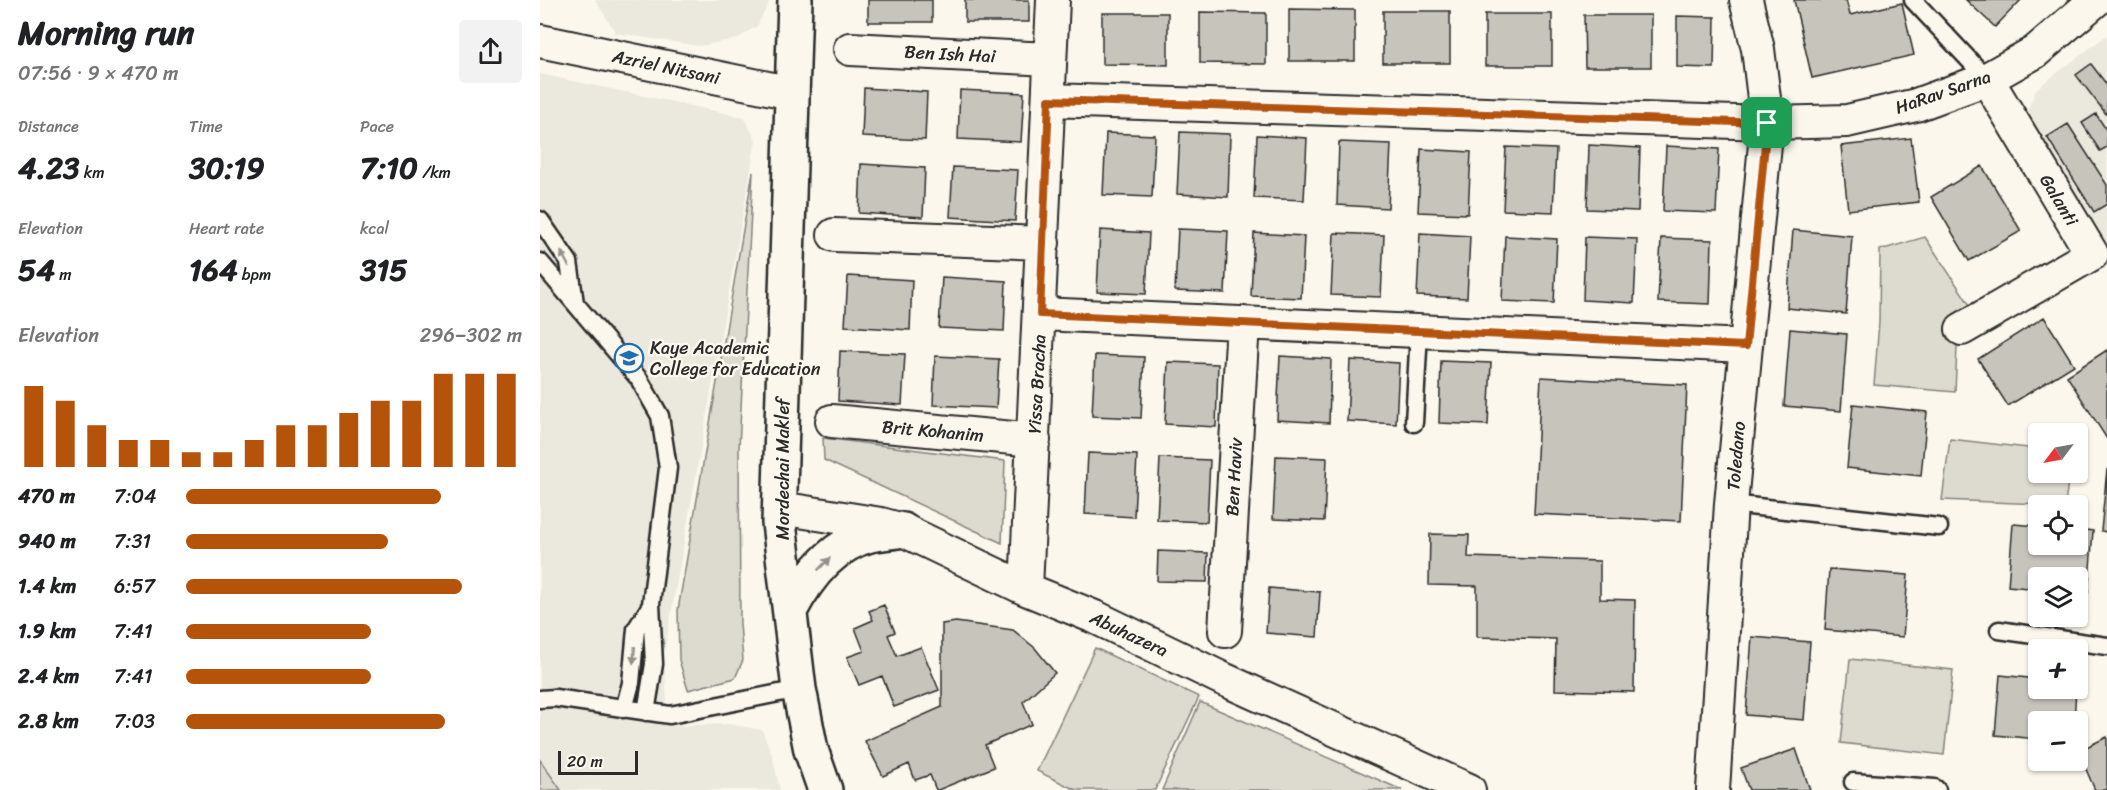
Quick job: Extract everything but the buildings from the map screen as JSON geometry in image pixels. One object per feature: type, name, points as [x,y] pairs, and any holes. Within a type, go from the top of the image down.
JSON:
[{"type":"street","name":"Mordechai Maklef","points":[[795,0],[779,522],[799,689],[811,750],[825,790]]},
{"type":"street","name":"Yissa Bracha","points":[[1026,589],[1053,0]]},
{"type":"street","name":"Toledano","points":[[1713,790],[1731,504],[1767,123],[1758,49],[1746,0]]},
{"type":"street","name":"HaRav Sarna","points":[[1049,100],[1767,123],[1846,121],[1916,105],[1987,79],[2035,52],[2096,0]]},
{"type":"street","name":"Azriel Nitsani","points":[[540,41],[792,93]]},
{"type":"street","name":"Ben Ish Hai","points":[[850,49],[1050,59]]},
{"type":"street","name":"Galanti","points":[[1962,330],[2092,254],[1987,79]]},
{"type":"street","points":[[834,235],[1043,243]]},
{"type":"street","points":[[1040,314],[1746,346]]},
{"type":"street","name":"Ben Haviv","points":[[1225,631],[1243,323]]},
{"type":"street","name":"Brit Kohanim","points":[[832,421],[1034,440]]},
{"type":"street","name":"Abuhazera","points":[[780,508],[881,524],[903,530],[1026,589],[1097,618],[1221,678],[1469,790]]},
{"type":"street","points":[[790,611],[801,589],[840,548],[868,536],[903,530]]},
{"type":"lane","points":[[1913,0],[1987,79]]},
{"type":"lane","points":[[540,220],[569,262],[575,304]]},
{"type":"lane","points":[[540,262],[639,379],[660,416],[668,468],[651,604],[654,664],[646,712]]},
{"type":"lane","points":[[1414,423],[1419,331]]},
{"type":"lane","points":[[1731,504],[1939,527]]},
{"type":"lane","points":[[624,709],[631,683],[636,629],[651,604]]},
{"type":"lane","points":[[2000,630],[2107,646]]},
{"type":"lane","points":[[540,699],[555,698],[670,715],[799,689]]},
{"type":"lane","points":[[1853,782],[1935,788],[1937,790]]},
{"type":"shaded area","points":[[595,0],[769,0],[757,26],[737,39],[699,46],[616,33]]},
{"type":"shaded area","points":[[2107,35],[2107,251],[2034,131],[2027,112],[2036,89]]},
{"type":"shaded area","name":"Kaye Academic College for Education","points":[[540,74],[744,117],[756,140],[664,654],[668,726],[729,724],[762,730],[772,754],[780,790],[540,790]]},
{"type":"shaded area","points":[[753,172],[739,447],[740,624],[743,660],[735,678],[688,690],[679,660],[678,610]]},
{"type":"shaded area","points":[[1925,237],[1974,311],[1958,325],[1955,392],[1874,385],[1879,322],[1880,250]]},
{"type":"shaded area","points":[[823,438],[1005,461],[1002,543],[824,460]]},
{"type":"shaded area","points":[[1950,439],[2028,448],[2028,483],[2068,483],[2066,495],[2028,495],[2028,503],[1942,500]]},
{"type":"shaded area","points":[[1095,648],[1199,697],[1155,790],[1076,790],[1037,771]]},
{"type":"shaded area","points":[[1850,659],[1953,670],[1944,755],[1841,743]]},
{"type":"shaded area","points":[[1200,702],[1402,790],[1162,790]]},
{"type":"shaded area","points":[[540,760],[561,790],[540,790]]},
{"type":"place","name":"Kaye Academic College for Education","points":[[629,358]]},
{"type":"route","points":[[1049,100],[1767,123],[1746,346],[1040,314],[1049,100]]}]
